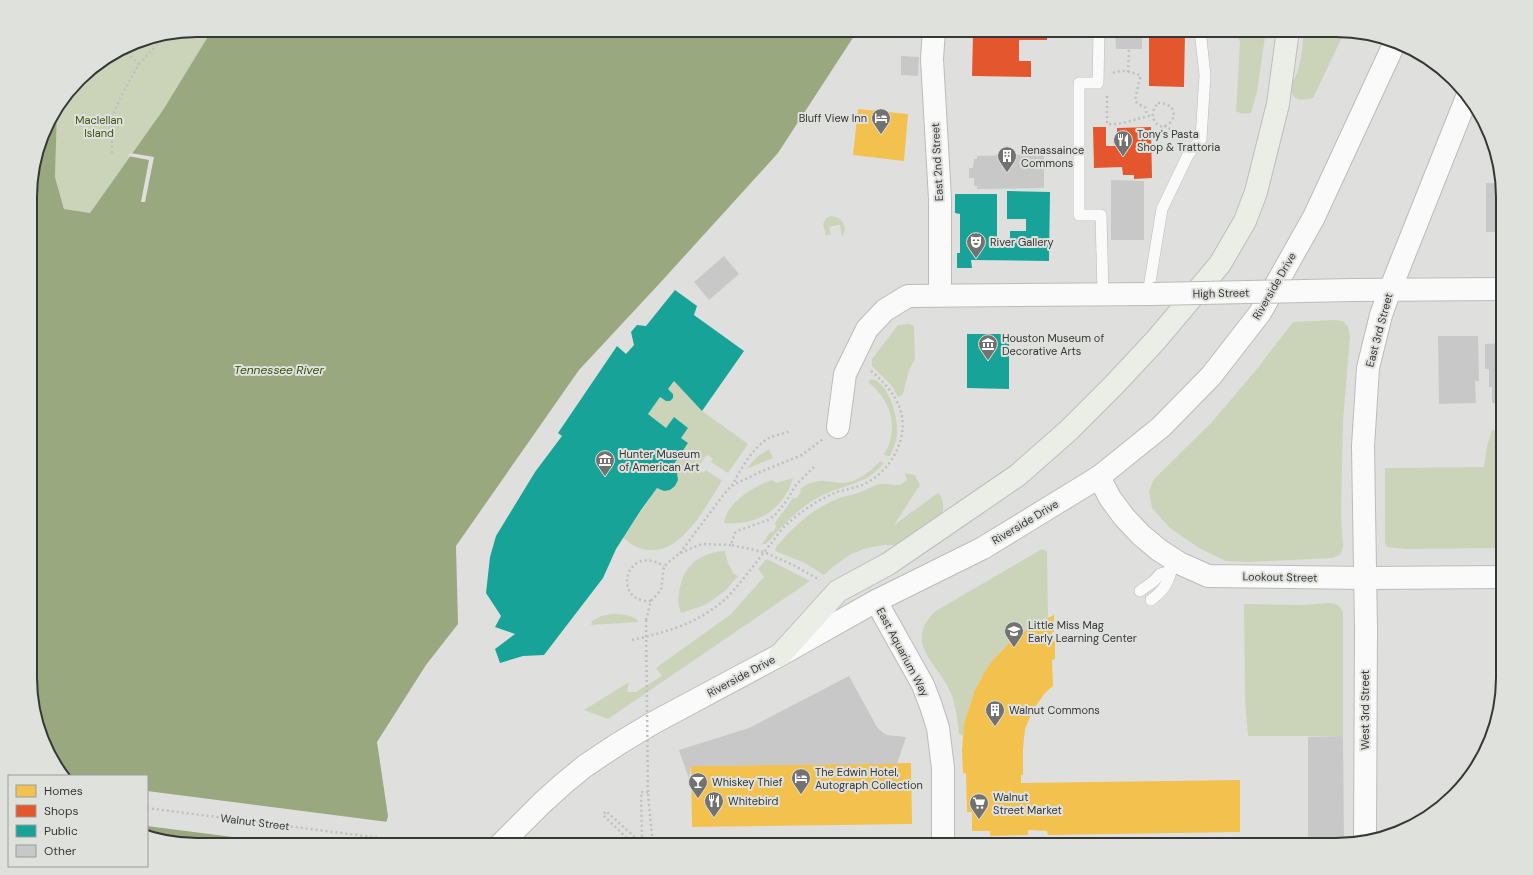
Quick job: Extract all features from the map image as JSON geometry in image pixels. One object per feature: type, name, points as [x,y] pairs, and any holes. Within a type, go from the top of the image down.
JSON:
[{"type":"main road","points":[[780,656],[838,591],[888,564],[1018,475],[1069,430],[1156,340],[1220,264],[1245,221],[1256,192],[1278,104],[1287,37]]},
{"type":"street","name":"East 2nd Street","points":[[934,37],[932,59],[940,199],[940,295]]},
{"type":"street","name":"Riverside Drive","points":[[507,838],[542,802],[585,766],[618,744],[653,723],[780,656],[876,601],[983,548],[1099,477],[1161,427],[1205,382],[1260,313],[1314,217],[1392,48]]},
{"type":"street","name":"East 3rd Street","points":[[1365,578],[1363,446],[1368,368],[1381,315],[1390,290],[1465,102]]},
{"type":"street","name":"High Street","points":[[838,427],[845,374],[867,329],[885,310],[908,296],[1496,289]]},
{"type":"street","name":"Lookout Street","points":[[1099,477],[1110,498],[1124,517],[1175,567],[1208,576],[1496,578]]},
{"type":"street","name":"West 3rd Street","points":[[1365,578],[1365,835]]},
{"type":"street","name":"East Aquarium Way","points":[[876,601],[923,685],[938,728],[943,768],[943,838]]},
{"type":"lane","points":[[1099,37],[1098,83],[1079,83],[1079,214],[1101,215],[1104,294]]},
{"type":"lane","points":[[1150,294],[1162,209],[1188,155],[1201,139],[1205,75],[1201,37]]},
{"type":"lane","points":[[1140,591],[1154,581],[1160,574],[1175,567]]},
{"type":"lane","points":[[1151,600],[1165,587],[1175,567]]},
{"type":"path","points":[[112,153],[112,118],[119,100],[138,64],[160,41]]},
{"type":"path","points":[[1128,72],[1129,49]]},
{"type":"path","points":[[127,53],[138,64]]},
{"type":"path","points":[[1109,77],[1118,71],[1140,75],[1136,100],[1137,103],[1145,106],[1147,110],[1146,116]]},
{"type":"path","points":[[1107,95],[1107,124],[1132,121],[1138,118],[1153,115]]},
{"type":"path","points":[[1164,126],[1169,125],[1174,115],[1169,105],[1158,103],[1155,107],[1153,115],[1154,121],[1159,125],[1172,130]]},
{"type":"path","points":[[632,640],[658,634],[684,625],[713,610],[734,590],[786,525],[809,507],[836,493],[866,483],[880,474],[892,460],[899,446],[902,432],[902,418],[896,400],[885,383],[865,365]]},
{"type":"path","points":[[731,486],[760,472],[802,455],[838,427]]},
{"type":"path","points":[[652,838],[648,793],[646,620],[651,602],[661,590],[664,566],[680,553],[731,486],[742,465],[768,438],[790,431]]},
{"type":"path","points":[[731,545],[734,533],[768,520],[776,514],[796,485],[814,467]]},
{"type":"path","points":[[680,553],[702,544],[731,545],[764,552],[793,564],[821,582]]},
{"type":"path","points":[[651,602],[636,599],[629,592],[627,580],[629,570],[635,564],[643,560],[651,560],[664,566]]},
{"type":"path","points":[[642,838],[641,792],[648,793]]},
{"type":"path","name":"Walnut Street","points":[[148,808],[381,838]]},
{"type":"path","points":[[627,838],[603,815],[606,811],[636,838]]},
{"type":"green space","name":"Maclellan Island","points":[[208,37],[163,110],[90,213],[64,209],[55,177],[57,120],[70,100],[84,84],[108,64],[136,49],[156,42],[176,38]]},
{"type":"green space","points":[[1238,37],[1265,37],[1257,92],[1251,113],[1243,114],[1236,111],[1240,42]]},
{"type":"green space","points":[[1303,37],[1342,37],[1313,98],[1304,100],[1293,96],[1291,90],[1298,70]]},
{"type":"green space","points":[[831,216],[839,218],[843,222],[845,230],[842,237],[840,225],[829,227],[831,234],[826,236],[823,224],[826,218]]},
{"type":"green space","points":[[1343,321],[1348,327],[1350,336],[1343,421],[1341,515],[1343,546],[1341,554],[1333,558],[1248,562],[1226,561],[1199,548],[1170,528],[1152,508],[1149,492],[1153,480],[1212,422],[1256,370],[1293,322]]},
{"type":"green space","points":[[909,324],[914,326],[915,359],[909,370],[903,394],[898,397],[892,386],[872,366],[872,359],[898,325]]},
{"type":"green space","points":[[871,379],[883,386],[894,409],[897,435],[895,445],[890,456],[883,455],[889,445],[892,432],[891,416],[885,401],[868,382]]},
{"type":"green space","points":[[674,381],[702,411],[748,444],[728,473],[711,462],[713,459],[708,455],[705,457],[698,468],[703,473],[706,470],[722,481],[689,530],[678,540],[666,547],[653,550],[639,548],[623,538],[657,488],[670,490],[675,486],[678,480],[672,467],[688,443],[681,438],[688,428],[674,417],[666,428],[648,414],[660,397],[666,401],[670,401],[673,398],[673,394],[668,389]]},
{"type":"green space","points":[[1492,430],[1496,430],[1496,548],[1405,549],[1387,547],[1385,542],[1385,468],[1484,467],[1487,446]]},
{"type":"green space","points":[[769,449],[773,458],[746,469],[757,457]]},
{"type":"green space","points":[[880,461],[884,463],[870,476],[856,483],[825,494],[808,504],[779,529],[766,544],[762,544],[770,532],[773,532],[776,527],[775,523],[793,498],[796,498],[801,492],[800,489],[815,482],[823,481],[842,483],[853,481],[868,473]]},
{"type":"green space","points":[[905,473],[915,475],[920,485],[894,525],[938,493],[942,498],[943,510],[940,519],[900,545],[883,545],[867,548],[851,554],[824,575],[805,563],[775,551],[776,547],[789,532],[819,508],[837,499],[861,492],[879,484],[900,485],[907,480]]},
{"type":"green space","points":[[793,478],[783,499],[767,514],[758,519],[747,522],[724,523],[730,509],[742,496],[766,482],[773,480],[776,483]]},
{"type":"green space","points":[[1042,549],[1047,551],[1048,617],[1030,627],[1015,639],[1001,651],[989,665],[972,697],[963,736],[959,734],[956,711],[949,689],[930,660],[922,643],[922,633],[926,623],[934,612]]},
{"type":"green space","points":[[725,551],[728,563],[734,574],[738,576],[725,591],[705,605],[681,613],[678,598],[681,583],[687,569],[703,556],[710,553]]},
{"type":"green space","points":[[766,559],[810,581],[608,719],[584,710],[629,682],[627,692],[636,692],[662,676],[656,668],[731,614],[764,577],[758,569]]},
{"type":"green space","points":[[1330,603],[1338,605],[1343,612],[1343,736],[1248,736],[1245,700],[1244,604],[1303,605]]},
{"type":"green space","points":[[623,614],[630,616],[639,622],[591,625],[592,621],[601,616]]},
{"type":"water","name":"Tennessee River","points":[[208,37],[853,37],[778,153],[579,370],[456,546],[458,624],[426,665],[377,742],[388,816],[382,838],[187,838],[156,833],[148,830],[148,775],[70,775],[58,758],[42,719],[37,688],[38,176],[42,156],[57,120],[55,177],[64,209],[90,213],[163,110]]},
{"type":"pier","points":[[130,153],[154,157],[145,202],[141,202],[149,160],[128,156]]},
{"type":"pier","points":[[148,791],[388,822],[384,838],[240,838],[148,826]]},
{"type":"building: Homes","name":"Bluff View Inn","points":[[858,109],[908,114],[904,161],[853,155]]},
{"type":"building: Homes","name":"Walnut Commons","points":[[1054,615],[1054,632],[1052,632],[1051,641],[1055,641],[1055,659],[1052,660],[1053,686],[1045,693],[1033,710],[1025,729],[1023,775],[1021,775],[1021,783],[1240,780],[1240,832],[1048,835],[1047,831],[1028,830],[1028,835],[990,836],[990,831],[972,831],[972,812],[967,812],[966,774],[963,773],[962,750],[964,724],[974,692],[985,671],[1011,641],[1035,624]]},
{"type":"building: Homes","name":"The Edwin Hotel, Autograph Collection","points":[[911,763],[912,824],[692,827],[691,766]]},
{"type":"building: Shops","points":[[973,37],[1047,37],[1047,40],[1019,40],[1019,61],[1031,61],[1031,77],[972,76]]},
{"type":"building: Shops","points":[[1149,37],[1185,37],[1184,87],[1149,86]]},
{"type":"building: Shops","name":"Tony's Pasta Shop & Trattoria","points":[[1093,127],[1106,127],[1106,146],[1117,146],[1117,128],[1151,127],[1152,178],[1134,179],[1134,175],[1123,175],[1122,167],[1094,168]]},
{"type":"building: Public","points":[[1007,191],[1050,192],[1049,261],[971,260],[972,268],[957,268],[957,253],[960,253],[960,214],[955,213],[955,194],[997,194],[997,247],[1010,247],[1010,231],[1026,231],[1026,219],[1007,219]]},
{"type":"building: Public","name":"Hunter Museum of American Art","points":[[675,290],[697,306],[694,315],[744,351],[702,411],[674,381],[668,389],[673,394],[673,398],[670,401],[666,401],[660,397],[648,414],[666,428],[674,417],[688,428],[681,438],[688,443],[672,467],[677,473],[678,480],[675,486],[670,490],[664,491],[657,488],[616,549],[603,578],[544,655],[523,656],[500,663],[495,649],[515,634],[495,627],[501,616],[486,593],[490,557],[496,536],[535,472],[562,436],[558,433],[617,346],[626,354],[634,345],[631,332],[637,325],[646,326]]},
{"type":"building: Public","name":"Houston Museum of Decorative Arts","points":[[967,334],[1009,334],[1009,389],[967,388]]},
{"type":"building: Other","points":[[1115,37],[1142,37],[1142,49],[1116,49]]},
{"type":"building: Other","points":[[901,56],[919,57],[918,76],[901,75]]},
{"type":"building: Other","name":"Renassaince Commons","points":[[1044,154],[1044,188],[977,189],[977,186],[974,186],[974,178],[969,178],[969,168],[973,168],[974,159],[977,159],[977,156]]},
{"type":"building: Other","points":[[1111,180],[1144,181],[1144,240],[1111,240]]},
{"type":"building: Other","points":[[1486,183],[1496,183],[1496,232],[1486,232]]},
{"type":"building: Other","points":[[724,256],[739,274],[709,300],[694,282]]},
{"type":"building: Other","points":[[1438,336],[1478,336],[1479,381],[1475,381],[1476,403],[1439,404]]},
{"type":"building: Other","points":[[1496,343],[1496,403],[1492,403],[1492,387],[1489,387],[1489,369],[1485,369],[1485,344]]},
{"type":"building: Other","points":[[849,676],[877,727],[887,735],[906,737],[897,764],[691,766],[689,779],[679,750],[749,728]]},
{"type":"building: Other","points":[[1343,736],[1344,837],[1308,837],[1308,737]]},
{"type":"place","name":"Bluff View Inn","points":[[881,135]]},
{"type":"place","name":"Tony's Pasta Shop & Trattoria","points":[[1123,157]]},
{"type":"place","name":"Renassaince Commons","points":[[1007,173]]},
{"type":"place","name":"River Gallery","points":[[976,259]]},
{"type":"place","name":"Houston Museum of Decorative Arts","points":[[988,361]]},
{"type":"place","name":"Hunter Museum of American Art","points":[[605,477]]},
{"type":"place","name":"Little Miss Mag Early Learning Center","points":[[1014,648]]},
{"type":"place","name":"Walnut Commons","points":[[995,727]]},
{"type":"place","name":"The Edwin Hotel, Autograph Collection","points":[[801,795]]},
{"type":"place","name":"Whiskey Thief","points":[[698,799]]},
{"type":"place","name":"Whitebird","points":[[714,818]]},
{"type":"place","name":"Walnut Street Market","points":[[979,820]]}]
